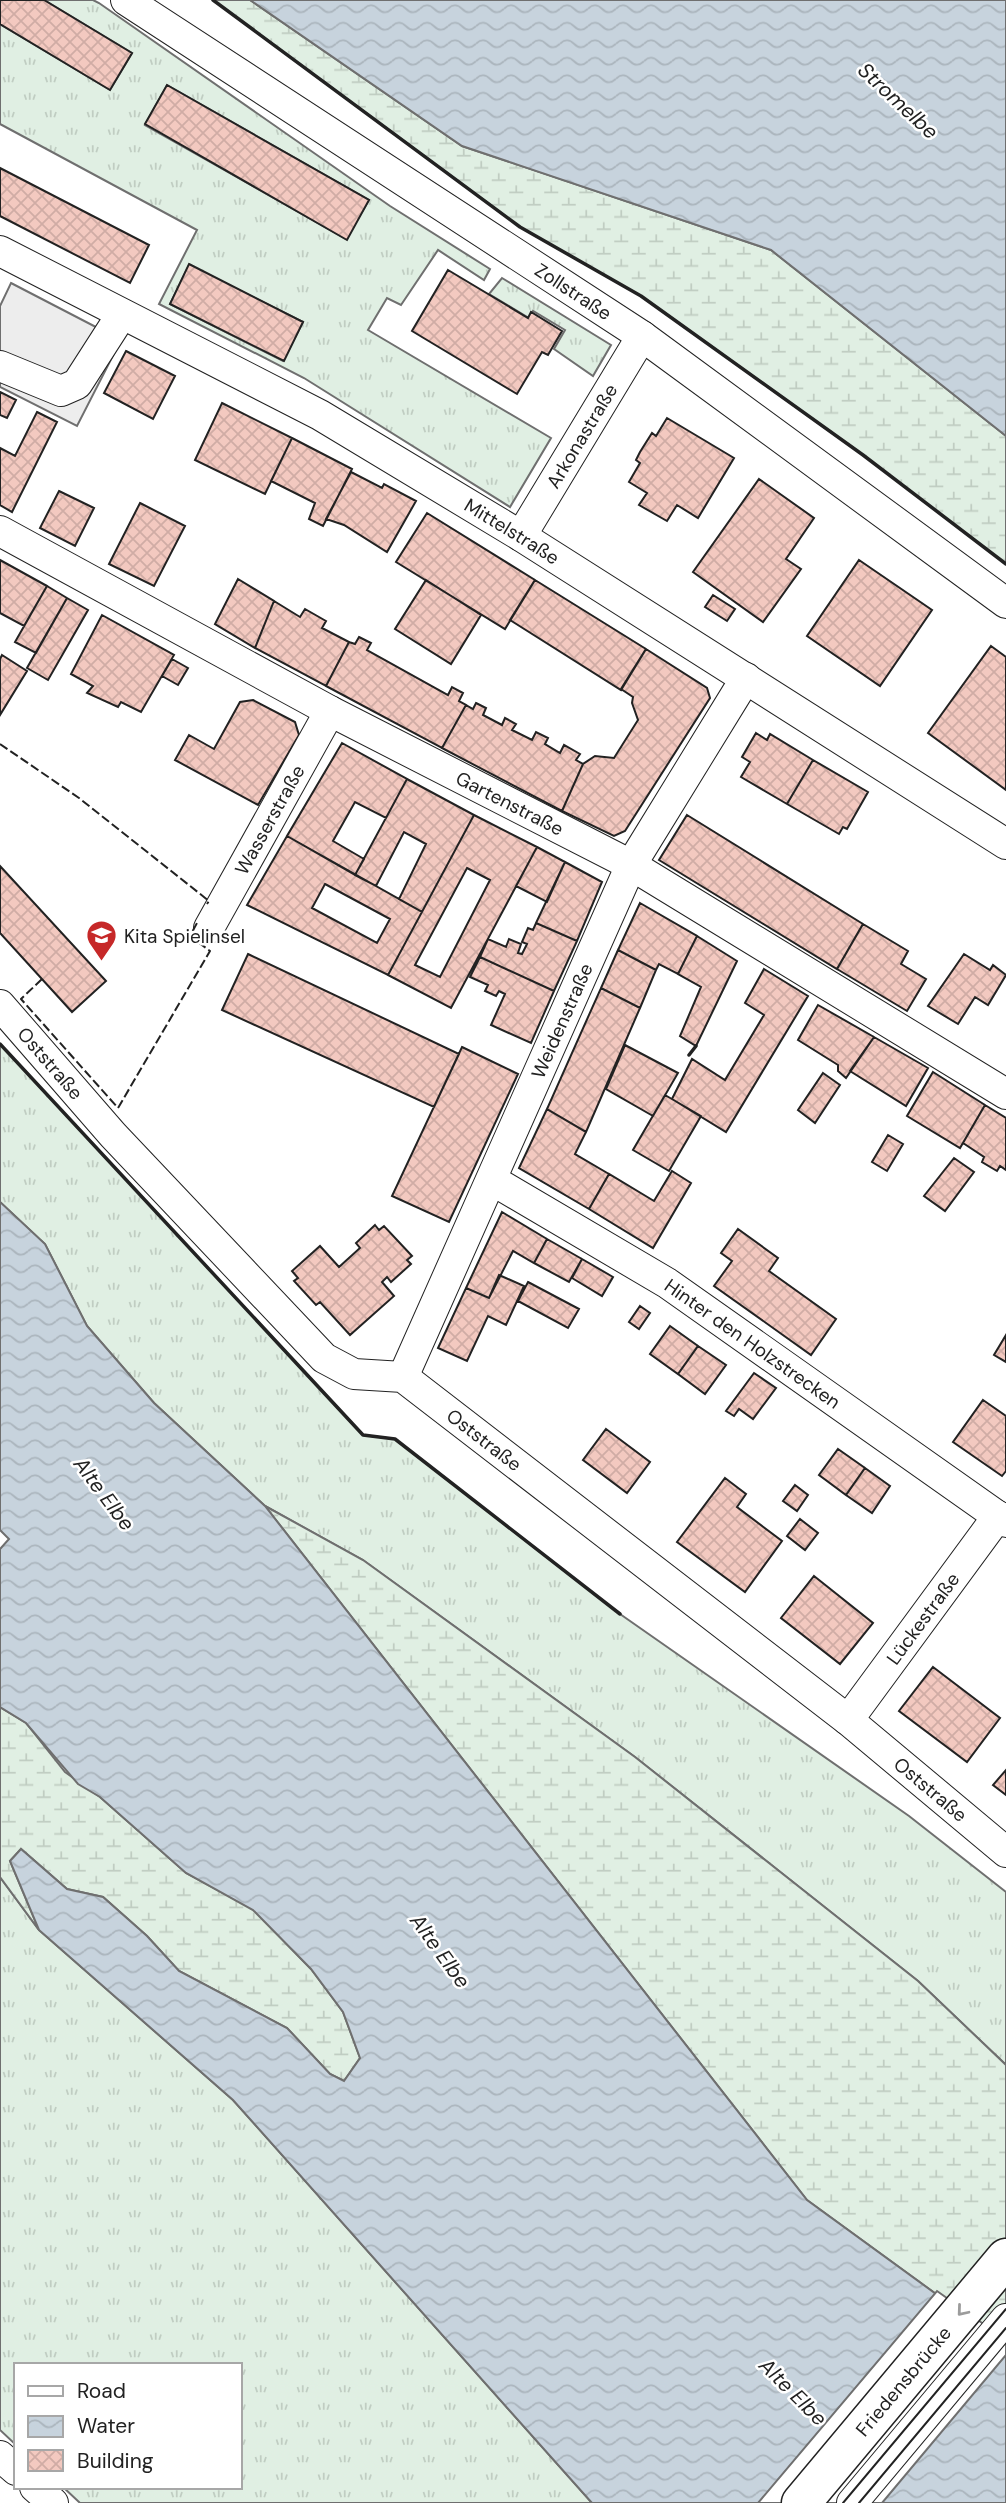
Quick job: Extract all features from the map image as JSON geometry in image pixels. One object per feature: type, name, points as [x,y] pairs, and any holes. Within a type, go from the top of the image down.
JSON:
[{"type":"main road","name":"Friedensbrücke","points":[[801,2503],[1006,2258]]},
{"type":"street","name":"Zollstraße","points":[[126,0],[642,336],[1006,603]]},
{"type":"street","name":"Mittelstraße","points":[[0,251],[320,415],[521,536],[1006,844]]},
{"type":"street","points":[[0,366],[61,391],[77,384],[121,314]]},
{"type":"street","name":"Arkonastraße","points":[[521,536],[642,336]]},
{"type":"street","name":"Gartenstraße","points":[[0,531],[330,711],[631,865],[1006,1094]]},
{"type":"street","name":"Weidenstraße","points":[[403,1377],[631,865],[746,678]]},
{"type":"street","name":"Wasserstraße","points":[[209,928],[330,711]]},
{"type":"street","name":"Oststraße","points":[[0,1005],[113,1135],[324,1358],[354,1374],[403,1377],[848,1720],[1006,1852]]},
{"type":"street","name":"Hinter den Holzstrecken","points":[[492,1180],[667,1283],[1002,1519]]},
{"type":"street","name":"Lückestraße","points":[[848,1720],[1002,1519]]},
{"type":"street","points":[[852,2503],[1006,2319]]},
{"type":"street","points":[[0,2456],[14,2468]]},
{"type":"street","points":[[37,2489],[53,2503]]},
{"type":"green space","points":[[44,0],[93,0],[99,3],[390,206],[490,269],[484,280],[438,250],[401,305],[387,298],[368,330],[551,438],[510,507],[304,378],[159,304],[197,230],[0,124],[0,24],[110,90],[132,53]],"holes":[[[167,85],[369,200],[346,239],[145,125]],[[189,265],[303,322],[283,361],[170,304]]]},
{"type":"green space","points":[[213,0],[250,0],[462,146],[771,250],[1006,436],[1006,564],[863,455],[641,296],[520,227]]},
{"type":"green space","points":[[502,278],[611,345],[593,376],[554,349],[565,330],[533,311],[529,318],[489,294]]},
{"type":"green space","points":[[0,1044],[363,1435],[395,1439],[620,1614],[909,1816],[1006,1892],[1006,2065],[918,1981],[635,1757],[363,1560],[265,1506],[154,1403],[87,1326],[45,1244],[0,1202]]},
{"type":"green space","points":[[265,1506],[363,1560],[635,1757],[918,1981],[1006,2065],[1006,2345],[807,2200]]},
{"type":"green space","points":[[0,1707],[26,1723],[65,1772],[100,1797],[186,1873],[253,1909],[311,1969],[343,2012],[360,2058],[344,2081],[330,2074],[287,2028],[179,1971],[147,1936],[103,1897],[67,1889],[21,1849],[10,1861],[39,1930],[0,1877]]},
{"type":"green space","points":[[0,1877],[39,1930],[233,2100],[592,2503],[80,2503],[65,2489],[242,2489],[242,2363],[14,2363],[14,2443],[0,2430]]},
{"type":"shaded area","points":[[11,283],[121,340],[77,426],[0,387],[0,306]]},
{"type":"water","name":"Stromelbe","points":[[250,0],[1006,0],[1006,436],[771,250],[462,146]]},
{"type":"water","name":"Alte Elbe","points":[[0,1202],[45,1244],[87,1326],[154,1403],[265,1506],[807,2200],[1006,2345],[1006,2503],[592,2503],[233,2100],[39,1930],[10,1861],[21,1849],[67,1889],[103,1897],[147,1936],[179,1971],[287,2028],[330,2074],[344,2081],[360,2058],[343,2012],[311,1969],[253,1910],[186,1873],[100,1797],[78,1784],[26,1723],[0,1707],[0,1549],[9,1539],[0,1530]]},
{"type":"pier","points":[[937,2291],[1006,2340],[1006,2355],[882,2503],[758,2503]]},
{"type":"building","points":[[0,0],[44,0],[132,53],[110,90],[0,24]]},
{"type":"building","points":[[167,85],[369,200],[347,240],[145,124]]},
{"type":"building","points":[[0,168],[149,245],[130,283],[0,216]]},
{"type":"building","points":[[189,264],[303,322],[284,361],[170,304]]},
{"type":"building","points":[[448,270],[528,318],[531,312],[562,331],[548,355],[542,352],[517,394],[412,331]]},
{"type":"building","points":[[126,351],[175,376],[153,419],[104,393]]},
{"type":"building","points":[[0,392],[16,400],[7,418],[0,415]]},
{"type":"building","points":[[222,403],[292,438],[265,494],[195,460]]},
{"type":"building","points":[[37,412],[57,422],[12,512],[0,505],[0,448],[15,456]]},
{"type":"building","points":[[667,418],[734,458],[698,518],[677,505],[667,521],[639,505],[647,493],[629,482],[640,463],[636,460],[640,452],[652,433],[656,436]]},
{"type":"building","points":[[292,438],[352,469],[323,526],[309,519],[315,503],[271,481]]},
{"type":"building","points":[[351,472],[382,488],[384,484],[416,501],[387,552],[344,525],[326,519]]},
{"type":"building","points":[[759,479],[814,518],[786,559],[801,569],[763,622],[693,572]]},
{"type":"building","points":[[59,491],[94,508],[75,546],[40,528]]},
{"type":"building","points":[[140,503],[185,526],[154,586],[109,564]]},
{"type":"building","points":[[427,513],[535,580],[505,629],[396,562]]},
{"type":"building","points":[[0,560],[47,586],[24,626],[0,613]]},
{"type":"building","points":[[859,560],[932,610],[880,686],[807,636]]},
{"type":"building","points":[[238,579],[274,601],[255,648],[215,624]]},
{"type":"building","points":[[426,580],[481,615],[451,664],[395,629]]},
{"type":"building","points":[[535,580],[646,649],[621,690],[510,620]]},
{"type":"building","points":[[47,586],[67,598],[36,653],[15,642]]},
{"type":"building","points":[[713,595],[735,609],[727,621],[705,607]]},
{"type":"building","points":[[67,598],[88,610],[48,680],[27,668]]},
{"type":"building","points":[[274,601],[300,617],[305,609],[326,621],[322,628],[349,642],[326,686],[255,648]]},
{"type":"building","points":[[102,615],[174,655],[141,712],[121,702],[118,707],[87,693],[93,686],[71,674]]},
{"type":"building","points":[[359,637],[371,643],[367,650],[448,695],[452,687],[463,693],[459,701],[466,705],[442,748],[326,686],[349,642],[355,644]]},
{"type":"building","points":[[991,646],[1006,657],[1006,790],[928,733]]},
{"type":"building","points":[[646,649],[707,688],[710,698],[625,831],[614,836],[562,811],[583,764],[595,756],[614,758],[638,720],[632,703],[633,697],[621,689]]},
{"type":"building","points":[[2,655],[27,671],[0,715],[0,659]]},
{"type":"building","points":[[172,659],[188,668],[178,685],[162,676]]},
{"type":"building","points":[[253,700],[295,722],[299,735],[258,805],[175,760],[189,735],[214,749],[240,702]]},
{"type":"building","points":[[476,703],[486,708],[483,715],[502,725],[505,718],[516,724],[512,730],[532,740],[536,732],[548,738],[545,744],[560,753],[564,745],[580,754],[576,760],[583,764],[562,811],[442,748],[466,705],[473,709]]},
{"type":"building","points":[[756,733],[767,740],[770,734],[813,760],[787,804],[741,777],[750,762],[742,757]]},
{"type":"building","points":[[342,743],[407,779],[386,818],[355,802],[333,841],[364,859],[355,875],[287,836]]},
{"type":"building","points":[[813,760],[868,792],[847,829],[843,827],[839,834],[787,804]]},
{"type":"building","points":[[407,779],[474,815],[422,912],[399,899],[426,844],[404,832],[376,886],[355,875]]},
{"type":"building","points":[[474,815],[537,847],[451,1008],[388,975]],"holes":[[[467,868],[490,880],[440,977],[415,965]]]},
{"type":"building","points":[[687,815],[863,924],[837,969],[659,860]]},
{"type":"building","points":[[287,836],[422,912],[388,975],[247,905]],"holes":[[[325,884],[390,919],[377,943],[312,908]]]},
{"type":"building","points":[[537,847],[565,862],[547,902],[516,886]]},
{"type":"building","points":[[565,862],[602,882],[577,941],[536,923]]},
{"type":"building","points":[[0,866],[106,981],[72,1012],[0,933]]},
{"type":"building","points":[[640,903],[697,936],[678,974],[659,964],[656,970],[618,950]]},
{"type":"building","points":[[536,923],[577,941],[554,991],[480,957],[488,939],[506,947],[509,939],[521,944],[518,953],[522,954],[527,944],[522,942],[528,928],[533,930]]},
{"type":"building","points":[[863,924],[908,951],[901,964],[926,979],[907,1011],[837,969]]},
{"type":"building","points":[[697,936],[737,961],[696,1046],[680,1036],[701,987],[678,974]]},
{"type":"building","points":[[618,950],[656,970],[640,1008],[601,988]]},
{"type":"building","points":[[248,954],[459,1054],[434,1107],[222,1010]]},
{"type":"building","points":[[964,954],[990,970],[993,965],[1006,975],[988,1005],[975,997],[958,1024],[928,1006]]},
{"type":"building","points":[[480,957],[554,991],[531,1043],[491,1025],[505,994],[499,991],[496,996],[485,991],[488,985],[470,977]]},
{"type":"building","points":[[764,969],[808,996],[726,1132],[672,1099],[692,1059],[725,1080],[764,1015],[745,1003]]},
{"type":"building","points":[[601,988],[640,1008],[586,1132],[547,1109]]},
{"type":"building","points":[[818,1005],[874,1037],[846,1078],[838,1071],[838,1065],[798,1040]]},
{"type":"building","points":[[874,1037],[928,1068],[906,1106],[850,1071]]},
{"type":"building","points":[[625,1045],[678,1073],[653,1116],[606,1089]]},
{"type":"building","points":[[462,1047],[518,1074],[449,1222],[392,1196]]},
{"type":"building","points":[[933,1072],[985,1105],[960,1148],[907,1116]]},
{"type":"building","points":[[823,1073],[840,1085],[815,1123],[798,1110]]},
{"type":"building","points":[[665,1095],[701,1116],[669,1171],[633,1150]]},
{"type":"building","points":[[985,1105],[1006,1118],[1006,1170],[1000,1166],[997,1171],[982,1162],[984,1157],[963,1143]]},
{"type":"building","points":[[547,1109],[586,1132],[575,1154],[609,1174],[589,1209],[519,1168]]},
{"type":"building","points":[[888,1135],[903,1144],[887,1171],[872,1162]]},
{"type":"building","points":[[954,1158],[974,1172],[945,1211],[924,1196]]},
{"type":"building","points":[[672,1171],[691,1183],[653,1248],[589,1209],[609,1174],[654,1201]]},
{"type":"building","points":[[502,1212],[547,1239],[534,1263],[513,1251],[489,1298],[466,1288]]},
{"type":"building","points":[[375,1225],[379,1230],[384,1226],[412,1256],[407,1260],[411,1264],[391,1282],[387,1277],[382,1282],[394,1296],[350,1335],[320,1302],[316,1305],[294,1281],[298,1278],[292,1271],[320,1246],[339,1267],[360,1248],[356,1243]]},
{"type":"building","points":[[738,1229],[778,1258],[769,1271],[836,1319],[811,1355],[714,1286],[732,1261],[721,1253]]},
{"type":"building","points":[[547,1239],[582,1259],[569,1282],[534,1263]]},
{"type":"building","points":[[582,1259],[613,1277],[602,1296],[572,1278]]},
{"type":"building","points":[[499,1275],[524,1286],[506,1325],[488,1316],[467,1361],[438,1348],[466,1288],[489,1298]]},
{"type":"building","points":[[528,1282],[579,1309],[568,1328],[518,1301]]},
{"type":"building","points":[[640,1306],[650,1313],[639,1329],[629,1322]]},
{"type":"building","points":[[670,1326],[698,1346],[678,1374],[650,1354]]},
{"type":"building","points":[[1006,1335],[1006,1362],[994,1355]]},
{"type":"building","points":[[698,1346],[726,1365],[705,1394],[678,1374]]},
{"type":"building","points":[[754,1373],[776,1388],[753,1419],[739,1409],[734,1416],[726,1411]]},
{"type":"building","points":[[983,1400],[1006,1416],[1006,1471],[1002,1476],[953,1442]]},
{"type":"building","points":[[606,1429],[650,1462],[627,1493],[583,1460]]},
{"type":"building","points":[[838,1449],[865,1468],[846,1495],[819,1475]]},
{"type":"building","points":[[865,1468],[890,1486],[872,1513],[846,1495]]},
{"type":"building","points":[[725,1478],[746,1494],[737,1507],[782,1541],[745,1592],[677,1542]]},
{"type":"building","points":[[795,1485],[808,1495],[797,1511],[783,1501]]},
{"type":"building","points":[[800,1519],[818,1533],[805,1550],[787,1536]]},
{"type":"building","points":[[814,1576],[873,1623],[840,1664],[781,1618]]},
{"type":"building","points":[[933,1667],[1000,1718],[967,1762],[899,1711]]},
{"type":"building","points":[[1006,1770],[1006,1795],[993,1785]]},
{"type":"tram line","points":[[843,2503],[1006,2309]]},
{"type":"tram line","points":[[859,2503],[1006,2328]]},
{"type":"fence","points":[[0,744],[79,798],[209,901],[207,904]]},
{"type":"fence","points":[[42,979],[21,999],[118,1108],[210,951],[190,936],[197,923]]},
{"type":"wall","points":[[213,0],[520,227],[641,296],[863,455],[1006,564]]},
{"type":"wall","points":[[0,1044],[363,1435],[395,1439],[620,1614]]},
{"type":"wall","points":[[689,1055],[696,1046]]},
{"type":"place","name":"Kita Spielinsel","points":[[101,963]]}]
